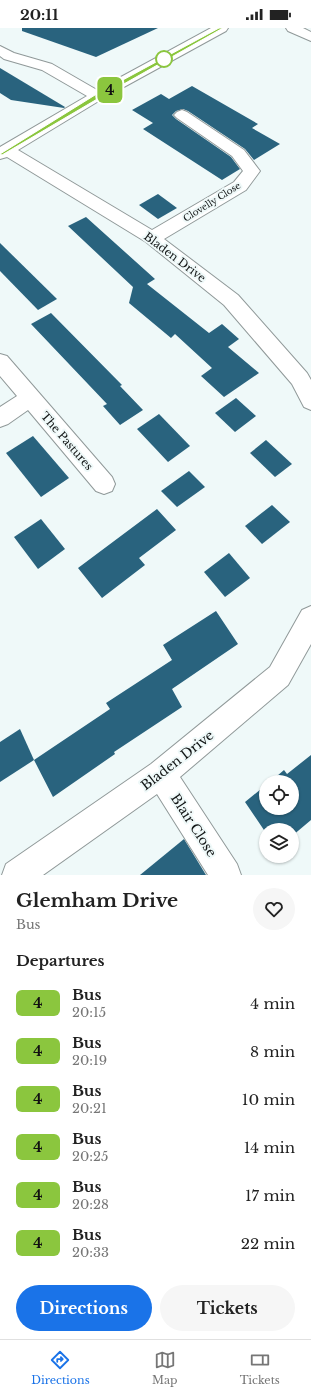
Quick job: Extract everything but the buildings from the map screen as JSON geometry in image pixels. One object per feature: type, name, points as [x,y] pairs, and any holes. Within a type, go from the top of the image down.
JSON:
[{"type":"street","points":[[3,152],[97,96],[221,28]]},
{"type":"street","points":[[293,28],[311,37]]},
{"type":"street","points":[[0,50],[9,56],[47,67],[97,96]]},
{"type":"street","name":"Clovelly Close","points":[[152,238],[240,186],[252,171],[238,154],[182,115]]},
{"type":"street","name":"Bladen Drive","points":[[3,152],[152,238],[231,300],[300,379],[311,401]]},
{"type":"street","name":"The Pastures","points":[[0,362],[104,484]]},
{"type":"street","points":[[0,418],[30,398]]},
{"type":"street","name":"Bladen Drive","points":[[17,875],[161,774],[279,676],[311,619]]},
{"type":"street","name":"Blair Close","points":[[161,774],[226,875]]},
{"type":"bus line","name":"4","points":[[0,154],[97,96],[221,28]]}]
